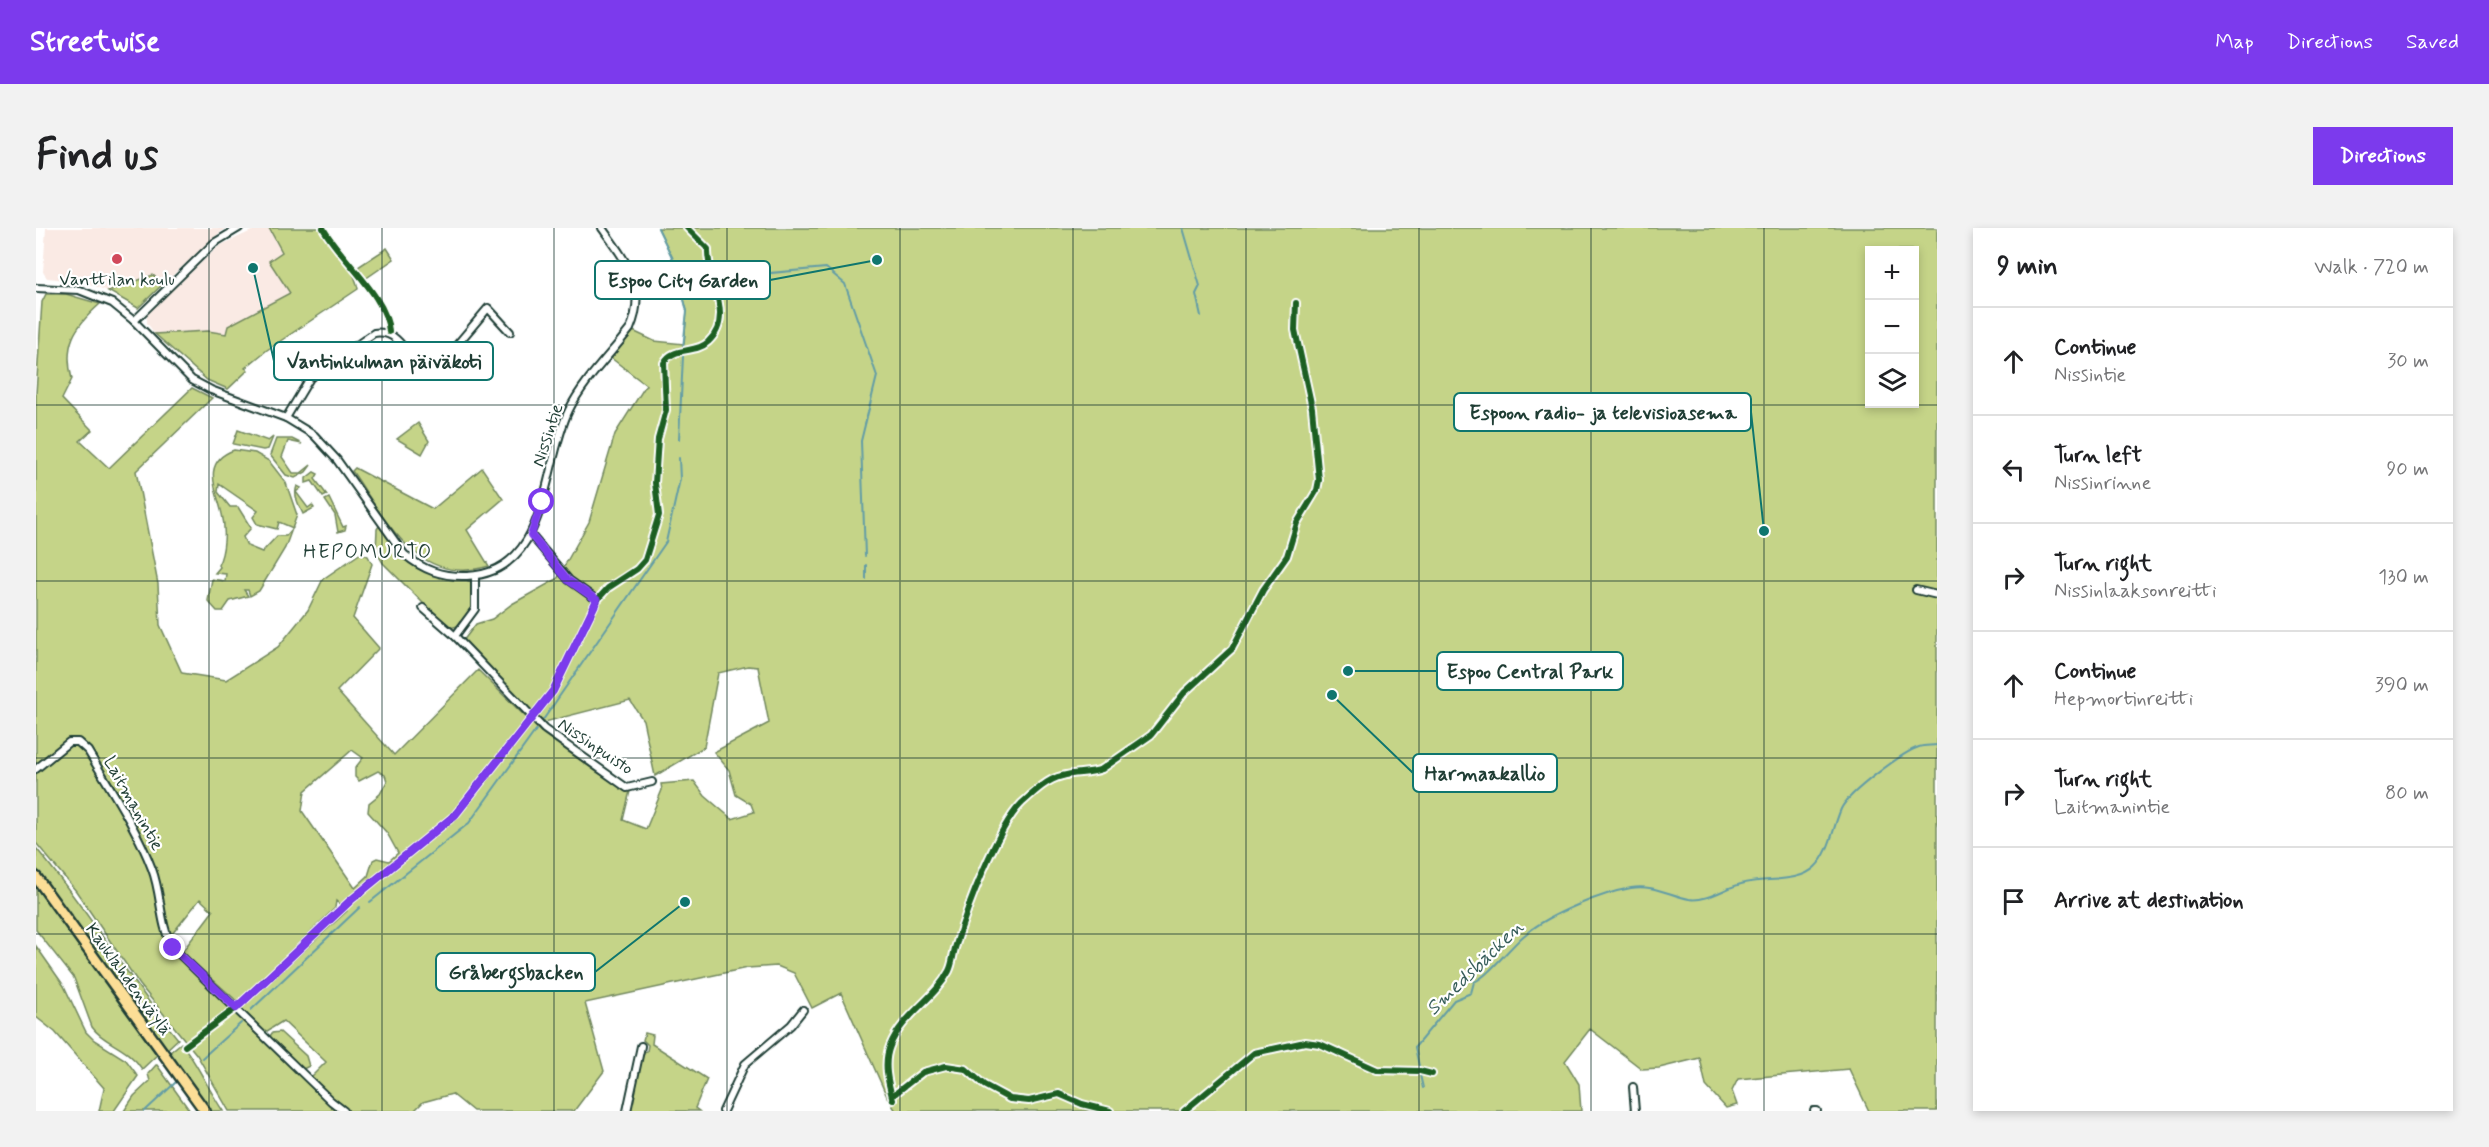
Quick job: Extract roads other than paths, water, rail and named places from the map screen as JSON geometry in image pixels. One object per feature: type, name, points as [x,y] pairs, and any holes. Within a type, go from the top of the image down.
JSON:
[{"type":"main road","name":"Kauklahdenväylä","points":[[36,877],[206,1111]]},
{"type":"street","points":[[134,321],[214,243],[240,228]]},
{"type":"street","name":"Nissintie","points":[[475,576],[503,565],[525,546],[531,535],[570,407],[630,329],[638,305],[634,280],[602,228]]},
{"type":"street","points":[[36,288],[70,289],[112,303],[134,321],[192,380],[211,390],[286,418],[324,445],[409,559],[427,570],[442,575],[475,576],[474,609],[455,636]]},
{"type":"street","points":[[286,418],[310,378],[374,333],[384,331],[395,336],[421,372],[427,374],[439,366],[488,308],[510,332]]},
{"type":"street","points":[[531,535],[568,580],[597,600]]},
{"type":"street","points":[[1916,590],[1937,595]]},
{"type":"street","name":"Nissinpuisto","points":[[423,608],[455,636],[544,729],[627,788],[652,782]]},
{"type":"street","name":"Laitmanintie","points":[[36,769],[69,742],[78,742],[88,752],[138,835],[153,870],[164,927],[173,948],[344,1111]]},
{"type":"street","points":[[723,1111],[745,1064],[791,1025],[803,1010]]},
{"type":"street","points":[[627,1111],[641,1046]]},
{"type":"street","points":[[1633,1087],[1635,1111]]},
{"type":"waterway","points":[[658,228],[674,261],[687,311],[683,348]]},
{"type":"waterway","points":[[1183,228],[1200,286],[1196,294],[1201,316]]},
{"type":"waterway","points":[[748,275],[826,268],[845,284],[877,376],[861,441],[865,556]]},
{"type":"waterway","points":[[679,439],[683,356]]},
{"type":"waterway","points":[[543,720],[666,542],[680,479],[679,458]]},
{"type":"waterway","points":[[866,565],[866,579]]},
{"type":"waterway","points":[[370,902],[469,823],[536,730]]},
{"type":"waterway","name":"Smedsbäcken","points":[[1419,1066],[1415,1047],[1454,1000],[1471,993],[1474,982],[1486,974],[1521,938],[1537,926],[1577,905],[1631,888],[1646,887],[1695,899],[1709,897],[1741,884],[1790,878],[1808,872],[1824,855],[1841,809],[1854,793],[1911,750],[1921,746],[1937,745]]},
{"type":"waterway","points":[[251,1010],[360,907]]},
{"type":"waterway","points":[[202,1058],[241,1023]]},
{"type":"waterway","name":"Smedsbäcken","points":[[1420,1075],[1423,1088]]},
{"type":"waterway","points":[[145,1111],[176,1082]]},
{"type":"place","name":"Vanttilan koulu","points":[[117,259]]},
{"type":"place","name":"Espoo City Garden","points":[[877,260]]},
{"type":"place","name":"Vantinkulman päiväkoti","points":[[253,268]]},
{"type":"place","name":"Espoon radio- ja televisioasema","points":[[1764,531]]},
{"type":"place","name":"Espoo Central Park","points":[[1348,671]]},
{"type":"place","name":"Harmaakallio","points":[[1332,695]]},
{"type":"place","name":"Gråbergsbacken","points":[[685,902]]},
{"type":"district","name":"HEPOMURTO","points":[[368,551]]}]
